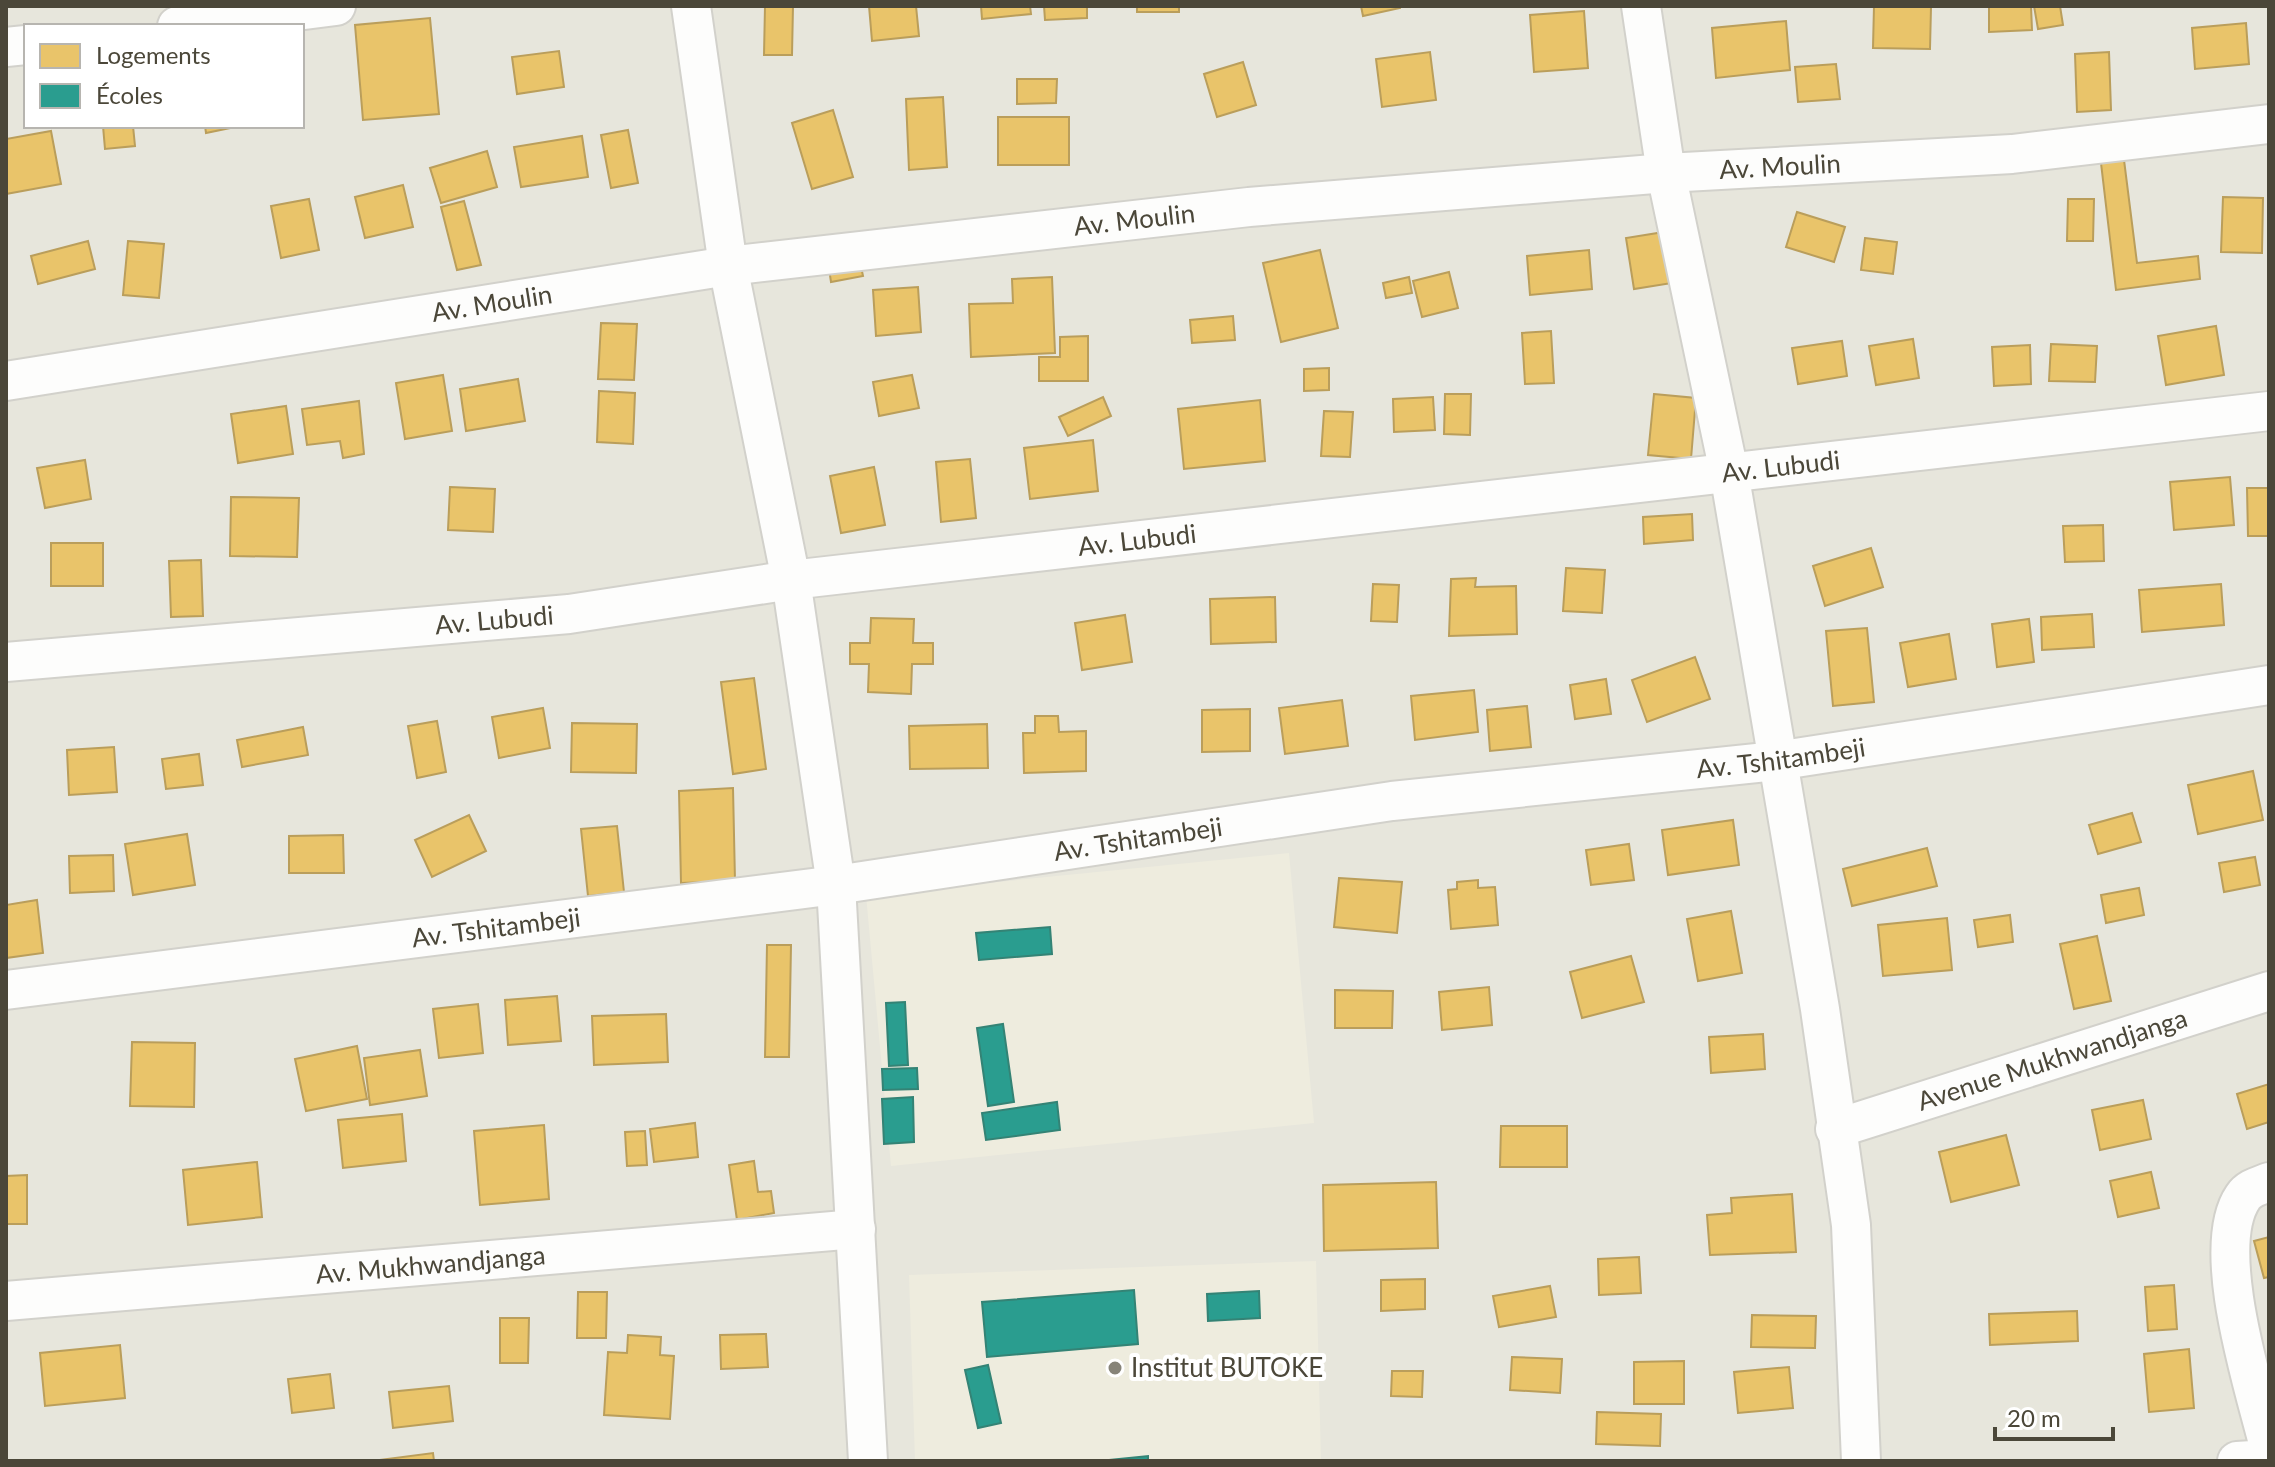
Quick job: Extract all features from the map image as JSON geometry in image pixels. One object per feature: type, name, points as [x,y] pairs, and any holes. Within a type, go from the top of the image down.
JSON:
[{"type":"street","points":[[193,24],[336,6]]},
{"type":"street","points":[[691,6],[728,266],[791,580],[836,885],[868,1461]]},
{"type":"street","points":[[1641,6],[1666,173],[1729,472],[1820,1009],[1851,1225],[1861,1461]]},
{"type":"street","name":"Av. Moulin","points":[[6,381],[728,266],[1249,207],[1666,173],[2012,154],[2269,124]]},
{"type":"street","name":"Av. Lubudi","points":[[6,662],[569,614],[791,580],[2269,411]]},
{"type":"street","name":"Av. Tshitambeji","points":[[6,990],[836,885],[1392,801],[1776,761],[2269,685]]},
{"type":"street","name":"Avenue Mukhwandjanga","points":[[1835,1129],[2269,991]]},
{"type":"street","points":[[2269,1182],[2253,1188],[2242,1198],[2232,1230],[2234,1309],[2269,1447]]},
{"type":"street","name":"Av. Mukhwandjanga","points":[[6,1301],[856,1229]]},
{"type":"street","points":[[2237,1461],[2269,1459]]},
{"type":"shaded area","points":[[6,6],[2269,6],[2269,1461],[6,1461]]},
{"type":"shaded area","points":[[1289,853],[1314,1123],[891,1166],[866,895]]},
{"type":"shaded area","name":"Institut BUTOKE","points":[[1316,1261],[1321,1461],[915,1461],[909,1275]]},
{"type":"building: Logements","points":[[765,6],[793,6],[792,55],[764,55]]},
{"type":"building: Logements","points":[[869,6],[916,6],[919,36],[872,41]]},
{"type":"building: Logements","points":[[981,6],[1030,6],[1031,14],[982,19]]},
{"type":"building: Logements","points":[[1044,6],[1087,6],[1087,18],[1045,20]]},
{"type":"building: Logements","points":[[1137,6],[1179,6],[1179,12],[1137,12]]},
{"type":"building: Logements","points":[[1361,6],[1400,6],[1400,8],[1363,16]]},
{"type":"building: Logements","points":[[1874,6],[1931,7],[1930,49],[1873,48]]},
{"type":"building: Logements","points":[[1989,6],[2031,6],[2032,30],[1989,32]]},
{"type":"building: Logements","points":[[2034,6],[2060,6],[2063,25],[2038,29]]},
{"type":"building: Logements","points":[[1584,11],[1588,68],[1534,72],[1530,15]]},
{"type":"building: Logements","points":[[430,18],[439,114],[363,120],[355,25]]},
{"type":"building: Logements","points":[[1786,21],[1790,70],[1716,78],[1712,28]]},
{"type":"building: Logements","points":[[2246,23],[2249,64],[2195,69],[2192,28]]},
{"type":"building: Logements","points":[[559,51],[564,87],[517,94],[512,57]]},
{"type":"building: Logements","points":[[1430,52],[1436,100],[1382,107],[1376,59]]},
{"type":"building: Logements","points":[[2109,52],[2111,110],[2077,112],[2075,54]]},
{"type":"building: Logements","points":[[1243,62],[1256,105],[1217,117],[1204,74]]},
{"type":"building: Logements","points":[[1836,64],[1840,99],[1798,102],[1795,67]]},
{"type":"building: Logements","points":[[1017,79],[1057,79],[1056,103],[1017,104]]},
{"type":"building: Logements","points":[[943,97],[947,167],[909,170],[906,99]]},
{"type":"building: Logements","points":[[833,110],[853,177],[812,189],[792,123]]},
{"type":"building: Logements","points":[[998,117],[1069,117],[1069,165],[998,165]]},
{"type":"building: Logements","points":[[103,128],[133,128],[135,146],[105,149]]},
{"type":"building: Logements","points":[[205,128],[230,128],[206,133]]},
{"type":"building: Logements","points":[[628,130],[638,183],[611,188],[601,135]]},
{"type":"building: Logements","points":[[51,131],[61,184],[6,194],[6,139]]},
{"type":"building: Logements","points":[[582,136],[588,177],[521,187],[514,147]]},
{"type":"building: Logements","points":[[487,151],[497,187],[441,203],[430,168]]},
{"type":"building: Logements","points":[[2124,160],[2137,263],[2198,256],[2200,279],[2116,290],[2101,163]]},
{"type":"building: Logements","points":[[403,185],[413,227],[365,238],[355,197]]},
{"type":"building: Logements","points":[[2223,197],[2263,198],[2262,253],[2221,252]]},
{"type":"building: Logements","points":[[309,199],[319,250],[281,258],[271,206]]},
{"type":"building: Logements","points":[[2068,199],[2094,199],[2093,241],[2067,241]]},
{"type":"building: Logements","points":[[464,201],[481,265],[457,270],[441,207]]},
{"type":"building: Logements","points":[[1797,212],[1845,227],[1834,262],[1786,247]]},
{"type":"building: Logements","points":[[1664,232],[1672,283],[1634,289],[1626,238]]},
{"type":"building: Logements","points":[[1865,238],[1897,242],[1893,274],[1861,270]]},
{"type":"building: Logements","points":[[88,241],[95,269],[38,284],[31,256]]},
{"type":"building: Logements","points":[[128,241],[164,244],[159,298],[123,295]]},
{"type":"building: Logements","points":[[1320,250],[1338,328],[1281,342],[1263,263]]},
{"type":"building: Logements","points":[[1589,250],[1592,289],[1530,295],[1527,256]]},
{"type":"building: Logements","points":[[859,257],[863,276],[831,282],[828,262]]},
{"type":"building: Logements","points":[[1449,272],[1458,308],[1422,317],[1413,281]]},
{"type":"building: Logements","points":[[1052,277],[1055,353],[971,357],[969,304],[1013,303],[1012,279]]},
{"type":"building: Logements","points":[[1409,277],[1412,293],[1386,298],[1383,283]]},
{"type":"building: Logements","points":[[918,287],[921,332],[876,336],[873,290]]},
{"type":"building: Logements","points":[[1233,316],[1235,340],[1192,343],[1190,320]]},
{"type":"building: Logements","points":[[601,323],[637,324],[634,380],[598,379]]},
{"type":"building: Logements","points":[[2216,326],[2224,375],[2166,385],[2158,336]]},
{"type":"building: Logements","points":[[1551,331],[1554,383],[1525,384],[1522,333]]},
{"type":"building: Logements","points":[[1088,336],[1088,381],[1039,381],[1039,357],[1060,357],[1060,337]]},
{"type":"building: Logements","points":[[1913,339],[1919,378],[1876,385],[1869,346]]},
{"type":"building: Logements","points":[[1842,341],[1847,376],[1798,384],[1792,348]]},
{"type":"building: Logements","points":[[2051,344],[2097,346],[2095,382],[2049,381]]},
{"type":"building: Logements","points":[[2030,345],[2031,384],[1994,386],[1992,347]]},
{"type":"building: Logements","points":[[1329,368],[1329,390],[1304,391],[1304,369]]},
{"type":"building: Logements","points":[[443,375],[452,431],[405,439],[396,383]]},
{"type":"building: Logements","points":[[912,375],[919,408],[879,416],[873,382]]},
{"type":"building: Logements","points":[[518,379],[525,421],[466,431],[460,389]]},
{"type":"building: Logements","points":[[599,391],[635,393],[633,444],[597,442]]},
{"type":"building: Logements","points":[[1445,394],[1471,394],[1470,435],[1444,434]]},
{"type":"building: Logements","points":[[1654,394],[1696,398],[1691,459],[1648,455]]},
{"type":"building: Logements","points":[[1103,397],[1111,416],[1068,436],[1059,417]]},
{"type":"building: Logements","points":[[1433,397],[1435,430],[1394,432],[1393,399]]},
{"type":"building: Logements","points":[[1260,400],[1265,461],[1184,469],[1178,409]]},
{"type":"building: Logements","points":[[359,401],[364,454],[343,458],[340,441],[307,445],[302,409]]},
{"type":"building: Logements","points":[[286,406],[293,454],[238,463],[231,414]]},
{"type":"building: Logements","points":[[1324,411],[1353,412],[1350,457],[1321,456]]},
{"type":"building: Logements","points":[[1093,440],[1098,491],[1030,499],[1024,448]]},
{"type":"building: Logements","points":[[970,459],[976,518],[941,522],[936,462]]},
{"type":"building: Logements","points":[[85,460],[91,499],[45,508],[37,468]]},
{"type":"building: Logements","points":[[874,467],[885,525],[841,533],[830,476]]},
{"type":"building: Logements","points":[[2230,477],[2234,525],[2174,530],[2170,482]]},
{"type":"building: Logements","points":[[450,487],[495,489],[493,532],[448,530]]},
{"type":"building: Logements","points":[[2247,488],[2269,488],[2269,536],[2248,536]]},
{"type":"building: Logements","points":[[231,497],[299,498],[297,557],[230,556]]},
{"type":"building: Logements","points":[[1692,514],[1693,540],[1644,544],[1643,517]]},
{"type":"building: Logements","points":[[2103,525],[2104,561],[2065,562],[2063,526]]},
{"type":"building: Logements","points":[[51,543],[103,543],[103,586],[51,586]]},
{"type":"building: Logements","points":[[1871,548],[1883,587],[1825,606],[1813,566]]},
{"type":"building: Logements","points":[[201,560],[203,616],[171,617],[169,561]]},
{"type":"building: Logements","points":[[1566,568],[1605,570],[1602,613],[1563,611]]},
{"type":"building: Logements","points":[[1476,578],[1475,587],[1516,586],[1517,634],[1449,636],[1451,579]]},
{"type":"building: Logements","points":[[1373,584],[1399,585],[1397,622],[1371,621]]},
{"type":"building: Logements","points":[[2221,584],[2224,625],[2142,632],[2139,590]]},
{"type":"building: Logements","points":[[1275,597],[1276,642],[1211,644],[1210,599]]},
{"type":"building: Logements","points":[[2092,614],[2094,647],[2042,650],[2041,617]]},
{"type":"building: Logements","points":[[1125,615],[1132,662],[1082,670],[1075,623]]},
{"type":"building: Logements","points":[[871,618],[914,619],[913,643],[933,643],[933,664],[912,664],[911,694],[868,692],[869,664],[850,664],[850,643],[870,643]]},
{"type":"building: Logements","points":[[2029,619],[2034,662],[1997,667],[1992,624]]},
{"type":"building: Logements","points":[[1867,628],[1874,702],[1833,706],[1826,631]]},
{"type":"building: Logements","points":[[1949,634],[1956,679],[1908,687],[1900,643]]},
{"type":"building: Logements","points":[[1695,657],[1710,699],[1647,722],[1632,680]]},
{"type":"building: Logements","points":[[754,678],[766,769],[733,774],[721,682]]},
{"type":"building: Logements","points":[[1606,679],[1611,714],[1575,719],[1570,685]]},
{"type":"building: Logements","points":[[1474,690],[1478,732],[1415,740],[1411,696]]},
{"type":"building: Logements","points":[[1342,700],[1348,746],[1285,754],[1279,708]]},
{"type":"building: Logements","points":[[1527,706],[1531,747],[1490,751],[1487,710]]},
{"type":"building: Logements","points":[[543,708],[550,748],[499,758],[492,717]]},
{"type":"building: Logements","points":[[1250,709],[1250,751],[1202,752],[1202,710]]},
{"type":"building: Logements","points":[[1035,716],[1058,716],[1059,732],[1086,731],[1086,771],[1024,773],[1023,733],[1035,733]]},
{"type":"building: Logements","points":[[437,721],[446,772],[417,778],[408,726]]},
{"type":"building: Logements","points":[[572,723],[637,724],[636,773],[571,772]]},
{"type":"building: Logements","points":[[987,724],[988,768],[910,769],[909,726]]},
{"type":"building: Logements","points":[[303,727],[308,755],[242,767],[237,740]]},
{"type":"building: Logements","points":[[114,747],[117,792],[69,795],[67,750]]},
{"type":"building: Logements","points":[[199,754],[203,785],[166,789],[162,759]]},
{"type":"building: Logements","points":[[2253,771],[2263,820],[2198,834],[2188,785]]},
{"type":"building: Logements","points":[[733,788],[735,881],[681,883],[679,791]]},
{"type":"building: Logements","points":[[2132,813],[2141,842],[2098,854],[2089,825]]},
{"type":"building: Logements","points":[[469,815],[486,851],[432,877],[415,840]]},
{"type":"building: Logements","points":[[1733,820],[1739,865],[1668,875],[1662,830]]},
{"type":"building: Logements","points":[[617,826],[624,892],[588,896],[581,829]]},
{"type":"building: Logements","points":[[187,834],[195,885],[133,895],[125,844]]},
{"type":"building: Logements","points":[[343,835],[344,873],[289,873],[289,836]]},
{"type":"building: Logements","points":[[1629,844],[1634,880],[1591,885],[1586,850]]},
{"type":"building: Logements","points":[[1927,848],[1937,886],[1852,906],[1843,869]]},
{"type":"building: Logements","points":[[113,855],[114,891],[70,893],[69,856]]},
{"type":"building: Logements","points":[[2255,857],[2260,885],[2224,892],[2219,863]]},
{"type":"building: Logements","points":[[1339,878],[1402,882],[1397,933],[1334,927]]},
{"type":"building: Logements","points":[[1478,880],[1478,888],[1495,887],[1498,925],[1451,929],[1448,890],[1457,889],[1457,882]]},
{"type":"building: Logements","points":[[2139,888],[2144,915],[2106,923],[2101,895]]},
{"type":"building: Logements","points":[[37,900],[43,953],[6,958],[6,905]]},
{"type":"building: Logements","points":[[1731,911],[1742,973],[1698,981],[1687,919]]},
{"type":"building: Logements","points":[[2010,915],[2013,942],[1978,947],[1974,920]]},
{"type":"building: Logements","points":[[1947,918],[1952,970],[1883,976],[1878,925]]},
{"type":"building: Logements","points":[[2097,936],[2111,1001],[2074,1009],[2060,944]]},
{"type":"building: Logements","points":[[767,945],[791,945],[789,1057],[765,1057]]},
{"type":"building: Logements","points":[[1631,956],[1644,1002],[1582,1018],[1570,972]]},
{"type":"building: Logements","points":[[1489,987],[1492,1025],[1442,1030],[1439,992]]},
{"type":"building: Logements","points":[[1335,990],[1393,991],[1392,1028],[1335,1028]]},
{"type":"building: Logements","points":[[557,996],[561,1041],[508,1045],[505,1000]]},
{"type":"building: Logements","points":[[478,1004],[483,1053],[439,1058],[433,1009]]},
{"type":"building: Logements","points":[[666,1014],[668,1062],[594,1065],[592,1016]]},
{"type":"building: Logements","points":[[1763,1034],[1765,1069],[1711,1073],[1709,1037]]},
{"type":"building: Logements","points":[[132,1042],[195,1043],[194,1107],[130,1106]]},
{"type":"building: Logements","points":[[357,1046],[367,1099],[306,1111],[295,1059]]},
{"type":"building: Logements","points":[[420,1050],[427,1096],[370,1105],[364,1058]]},
{"type":"building: Logements","points":[[2269,1084],[2269,1122],[2247,1129],[2237,1094]]},
{"type":"building: Logements","points":[[2143,1100],[2151,1139],[2100,1150],[2092,1110]]},
{"type":"building: Logements","points":[[402,1114],[406,1161],[343,1168],[338,1120]]},
{"type":"building: Logements","points":[[695,1123],[698,1157],[654,1162],[650,1129]]},
{"type":"building: Logements","points":[[544,1125],[549,1199],[480,1205],[474,1131]]},
{"type":"building: Logements","points":[[1501,1126],[1567,1126],[1567,1167],[1500,1167]]},
{"type":"building: Logements","points":[[645,1131],[647,1165],[627,1166],[625,1132]]},
{"type":"building: Logements","points":[[2006,1135],[2019,1185],[1951,1202],[1939,1152]]},
{"type":"building: Logements","points":[[754,1161],[758,1192],[771,1191],[774,1213],[737,1220],[729,1165]]},
{"type":"building: Logements","points":[[257,1162],[262,1217],[188,1225],[183,1170]]},
{"type":"building: Logements","points":[[2151,1172],[2159,1208],[2118,1217],[2110,1181]]},
{"type":"building: Logements","points":[[27,1175],[27,1224],[6,1224],[6,1176]]},
{"type":"building: Logements","points":[[1436,1182],[1438,1248],[1324,1251],[1323,1185]]},
{"type":"building: Logements","points":[[1792,1194],[1796,1252],[1710,1255],[1707,1215],[1732,1213],[1731,1198]]},
{"type":"building: Logements","points":[[2269,1237],[2269,1277],[2264,1278],[2254,1241]]},
{"type":"building: Logements","points":[[1639,1257],[1641,1293],[1599,1295],[1598,1259]]},
{"type":"building: Logements","points":[[1425,1279],[1425,1309],[1381,1311],[1381,1280]]},
{"type":"building: Logements","points":[[2174,1285],[2177,1329],[2148,1331],[2145,1287]]},
{"type":"building: Logements","points":[[1550,1286],[1556,1317],[1499,1327],[1493,1296]]},
{"type":"building: Logements","points":[[578,1292],[607,1292],[606,1338],[577,1338]]},
{"type":"building: Logements","points":[[2077,1311],[2078,1341],[1990,1345],[1989,1314]]},
{"type":"building: Logements","points":[[1752,1315],[1816,1316],[1815,1348],[1751,1347]]},
{"type":"building: Logements","points":[[500,1318],[529,1318],[528,1363],[500,1363]]},
{"type":"building: Logements","points":[[766,1334],[768,1367],[721,1369],[720,1335]]},
{"type":"building: Logements","points":[[628,1335],[661,1337],[660,1355],[674,1356],[670,1419],[604,1415],[608,1352],[627,1353]]},
{"type":"building: Logements","points":[[120,1345],[125,1398],[45,1406],[40,1353]]},
{"type":"building: Logements","points":[[2189,1349],[2194,1408],[2149,1412],[2144,1354]]},
{"type":"building: Logements","points":[[1512,1357],[1562,1359],[1560,1393],[1510,1390]]},
{"type":"building: Logements","points":[[1684,1361],[1684,1404],[1634,1404],[1634,1362]]},
{"type":"building: Logements","points":[[1789,1367],[1793,1408],[1738,1413],[1734,1372]]},
{"type":"building: Logements","points":[[1392,1371],[1423,1371],[1422,1397],[1391,1396]]},
{"type":"building: Logements","points":[[330,1374],[334,1408],[292,1413],[288,1379]]},
{"type":"building: Logements","points":[[449,1386],[453,1421],[393,1428],[389,1392]]},
{"type":"building: Logements","points":[[1597,1412],[1661,1414],[1660,1446],[1596,1444]]},
{"type":"building: Logements","points":[[433,1453],[434,1461],[372,1461]]},
{"type":"building: Écoles","points":[[1050,927],[1052,954],[979,960],[976,933]]},
{"type":"building: Écoles","points":[[905,1002],[908,1065],[889,1066],[886,1003]]},
{"type":"building: Écoles","points":[[1003,1024],[1014,1102],[988,1106],[977,1028]]},
{"type":"building: Écoles","points":[[917,1068],[918,1089],[883,1090],[882,1069]]},
{"type":"building: Écoles","points":[[913,1097],[914,1142],[884,1144],[882,1099]]},
{"type":"building: Écoles","points":[[1057,1102],[1060,1130],[986,1140],[982,1113]]},
{"type":"building: Écoles","points":[[1134,1290],[1138,1344],[987,1357],[982,1302]]},
{"type":"building: Écoles","points":[[1259,1291],[1260,1318],[1208,1321],[1207,1294]]},
{"type":"building: Écoles","points":[[988,1365],[1001,1423],[978,1428],[965,1370]]},
{"type":"building: Écoles","points":[[1148,1456],[1148,1461],[1099,1461]]},
{"type":"place","name":"Institut BUTOKE","points":[[1115,1368]]}]
